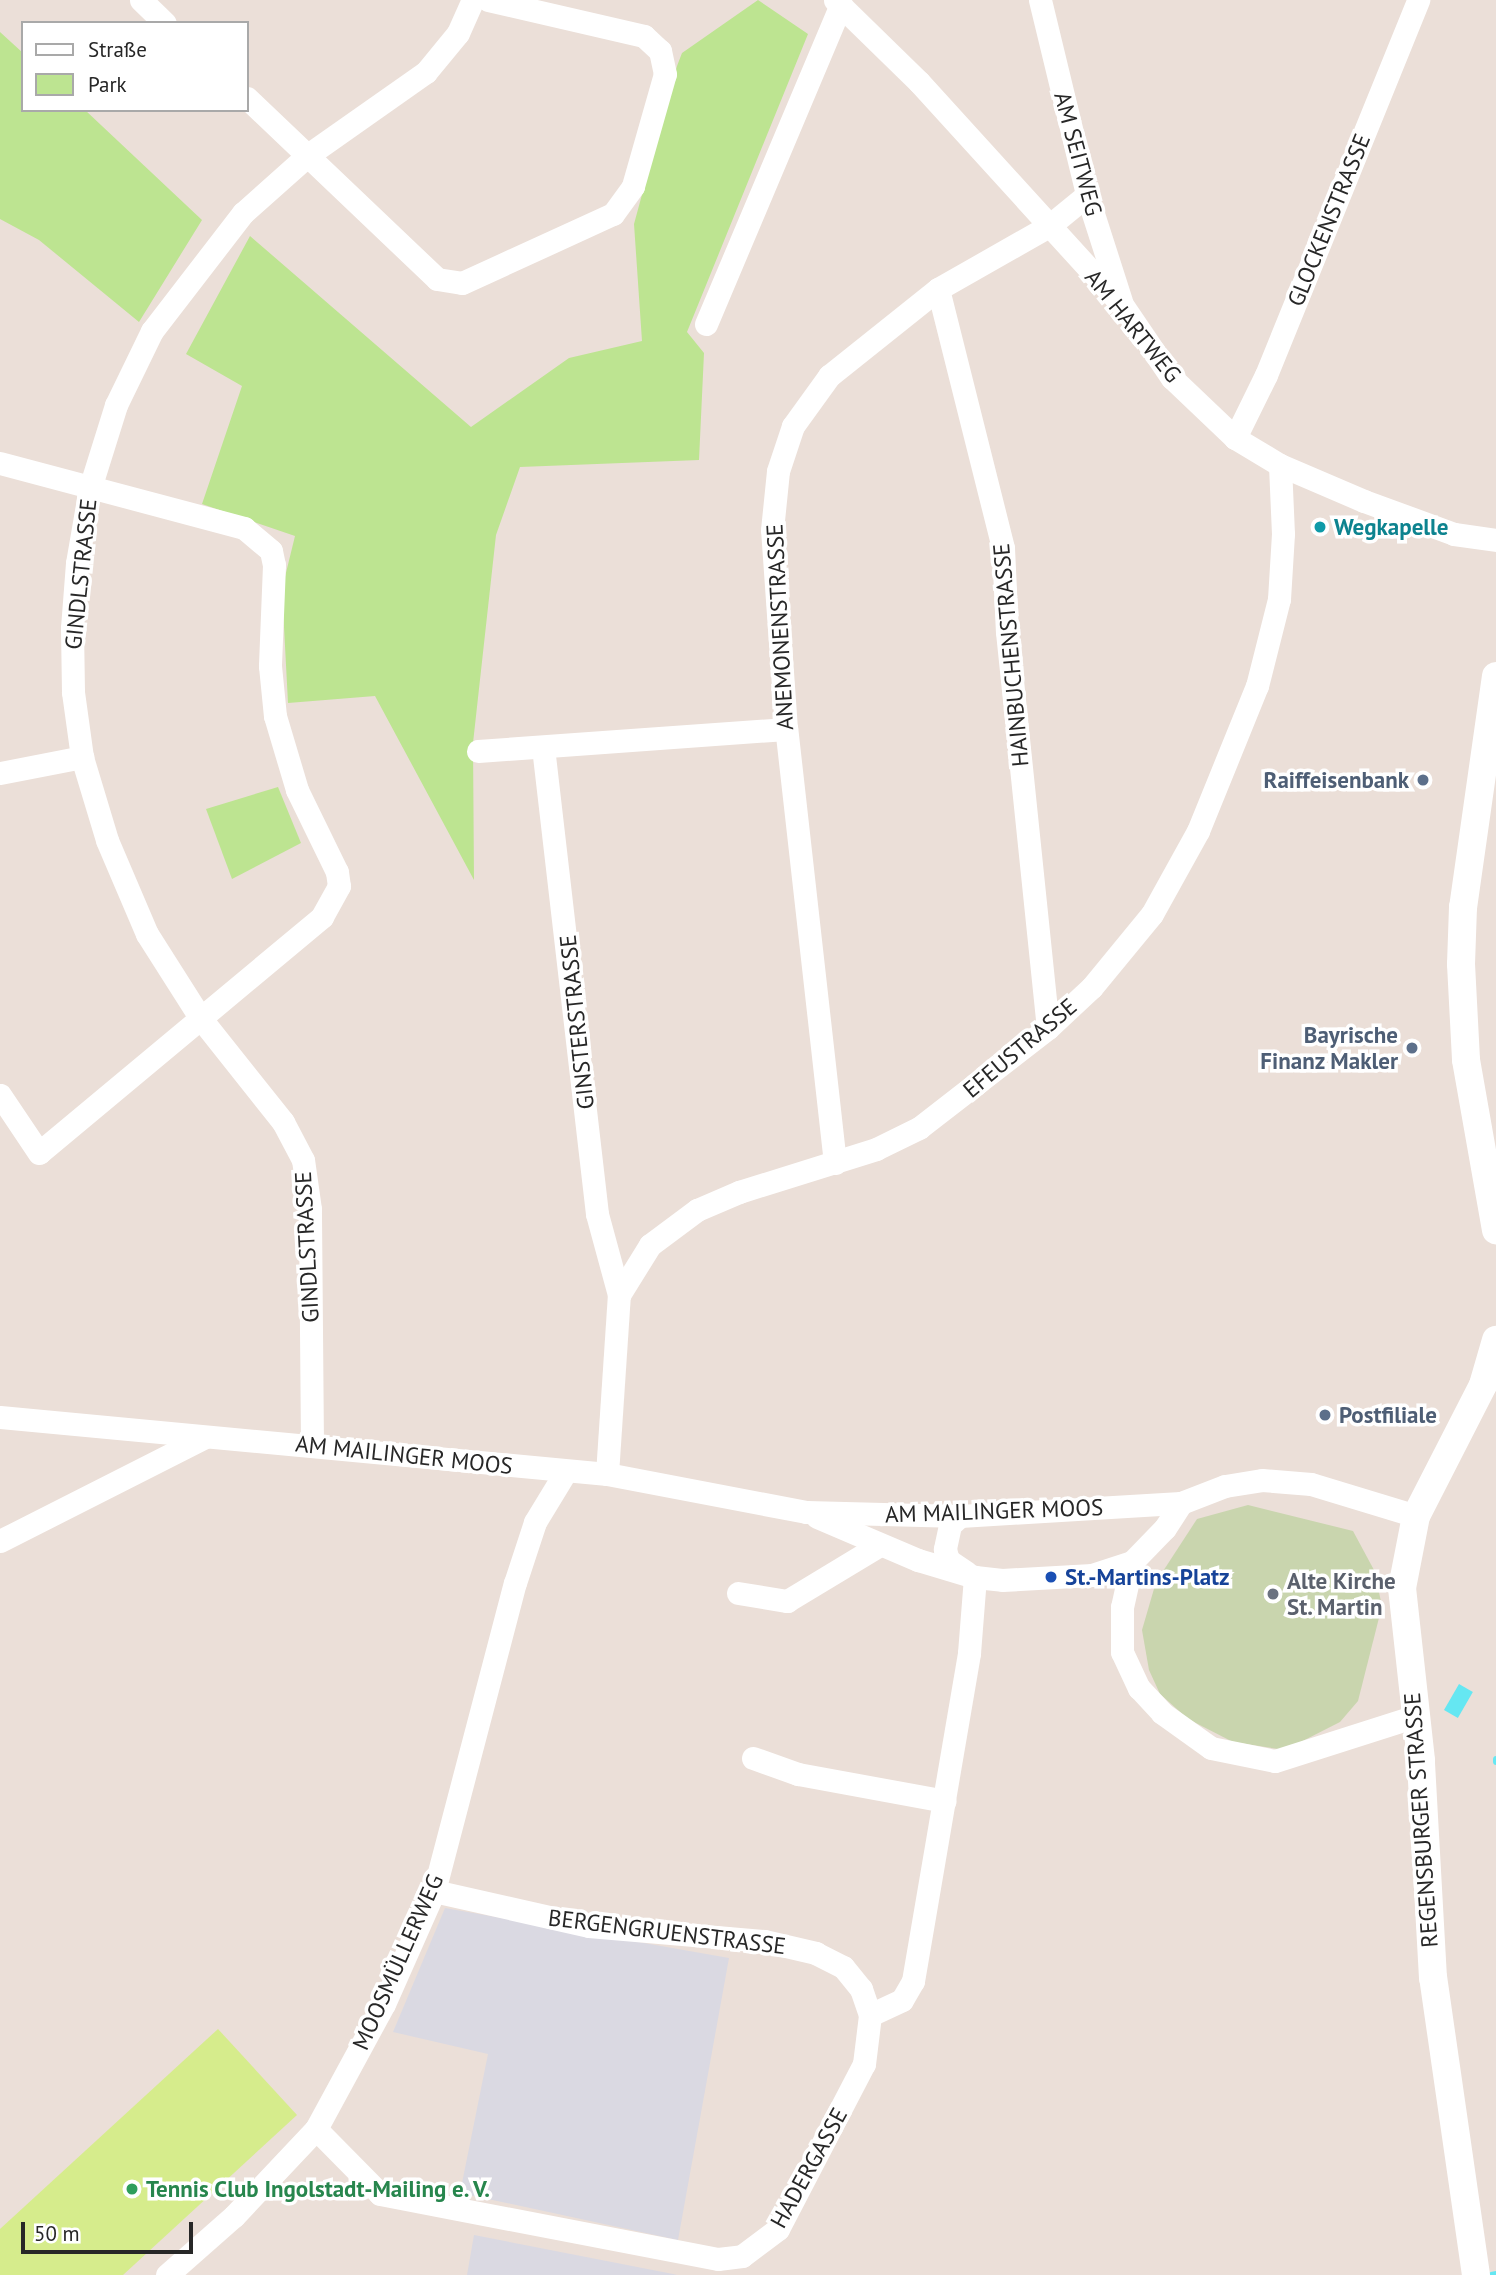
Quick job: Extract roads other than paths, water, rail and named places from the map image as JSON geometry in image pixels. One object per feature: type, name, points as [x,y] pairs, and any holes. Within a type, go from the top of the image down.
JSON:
[{"type":"street","points":[[141,0],[163,21]]},
{"type":"street","name":"GINDLSTRASSE","points":[[312,1444],[310,1209],[303,1160],[283,1122],[201,1019],[147,934],[107,840],[82,757],[73,692],[72,628],[90,488],[116,405],[152,331],[243,213],[308,155],[426,72],[458,33],[473,0]]},
{"type":"street","points":[[248,100],[437,279],[462,283],[613,214],[634,186],[665,74],[660,51],[644,36],[488,0]]},
{"type":"street","name":"AM SEITWEG","points":[[1040,0],[1087,195],[1123,306]]},
{"type":"street","name":"GLOCKENSTRASSE","points":[[1235,438],[1266,375],[1418,0]]},
{"type":"street","name":"AM HARTWEG","points":[[706,324],[838,2],[919,82],[1123,306],[1172,378],[1235,438],[1280,465],[1454,534],[1496,540]]},
{"type":"street","name":"ANEMONENSTRASSE","points":[[835,1163],[786,729],[772,530],[778,471],[793,426],[829,376],[938,289],[1049,226],[1087,195]]},
{"type":"street","name":"HAINBUCHENSTRASSE","points":[[938,289],[1003,548],[1007,632],[1048,1028]]},
{"type":"street","points":[[0,463],[244,528],[271,551],[274,565],[269,625],[275,716],[297,790],[337,872],[339,886],[322,917],[39,1153],[0,1095]]},
{"type":"street","name":"EFEUSTRASSE","points":[[607,1474],[619,1295],[650,1245],[697,1210],[835,1163],[919,1128],[1048,1028],[1092,987],[1152,914],[1198,831],[1257,686],[1279,599],[1283,534],[1280,465]]},
{"type":"street","points":[[1496,676],[1488,800],[1463,907],[1461,964],[1466,1060],[1496,1230]]},
{"type":"street","points":[[478,751],[786,729]]},
{"type":"street","name":"GINSTERSTRASSE","points":[[543,747],[597,1214],[619,1295]]},
{"type":"street","points":[[0,773],[82,757]]},
{"type":"street","name":"REGENSBURGER STRASSE","points":[[1476,2275],[1433,1978],[1416,1716],[1402,1588],[1416,1516],[1483,1385],[1496,1340]]},
{"type":"street","name":"AM MAILINGER MOOS","points":[[0,1417],[205,1437],[312,1444],[607,1474],[806,1512],[960,1516],[1181,1503],[1225,1486],[1262,1480],[1311,1485],[1416,1516]]},
{"type":"street","points":[[0,1541],[205,1437]]},
{"type":"street","name":"MOOSMÜLLERWEG","points":[[167,2275],[234,2216],[316,2129],[384,2004],[434,1891],[515,1583],[535,1522],[566,1471]]},
{"type":"street","name":"AM MAILINGER MOOS","points":[[806,1512],[880,1545],[975,1577],[1091,1575],[1132,1562],[1165,1528],[1181,1503]]},
{"type":"street","points":[[870,2015],[902,2000],[913,1981],[969,1653],[975,1577],[948,1560],[945,1549],[945,1537],[960,1516]]},
{"type":"street","name":"AM MAILINGER MOOS","points":[[738,1593],[787,1601],[880,1545]]},
{"type":"street","points":[[1132,1562],[1122,1607],[1122,1652],[1139,1688],[1162,1713],[1211,1748],[1275,1761],[1416,1716]]},
{"type":"street","points":[[753,1758],[798,1774],[945,1801]]},
{"type":"street","name":"BERGENGRUENSTRASSE","points":[[434,1891],[589,1926],[764,1941],[816,1953],[844,1967],[861,1989],[870,2015]]},
{"type":"street","name":"HADERGASSE","points":[[316,2129],[362,2180],[380,2194],[402,2201],[691,2257],[742,2256],[778,2229],[791,2207],[864,2064],[870,2015]]},
{"type":"water","points":[[1459,1684],[1473,1692],[1458,1718],[1444,1710]]},
{"type":"waterway","points":[[1491,2275],[1496,2274]]},
{"type":"place","name":"Wegkapelle","points":[[1320,527]]},
{"type":"place","name":"Raiffeisenbank","points":[[1423,780]]},
{"type":"place","name":"Bayrische Finanz Makler","points":[[1412,1048]]},
{"type":"place","name":"Postfiliale","points":[[1325,1415]]},
{"type":"place","name":"St.-Martins-Platz","points":[[1051,1577]]},
{"type":"place","name":"Alte Kirche St. Martin","points":[[1273,1594]]},
{"type":"place","name":"Tennis Club Ingolstadt-Mailing e. V.","points":[[132,2189]]}]
